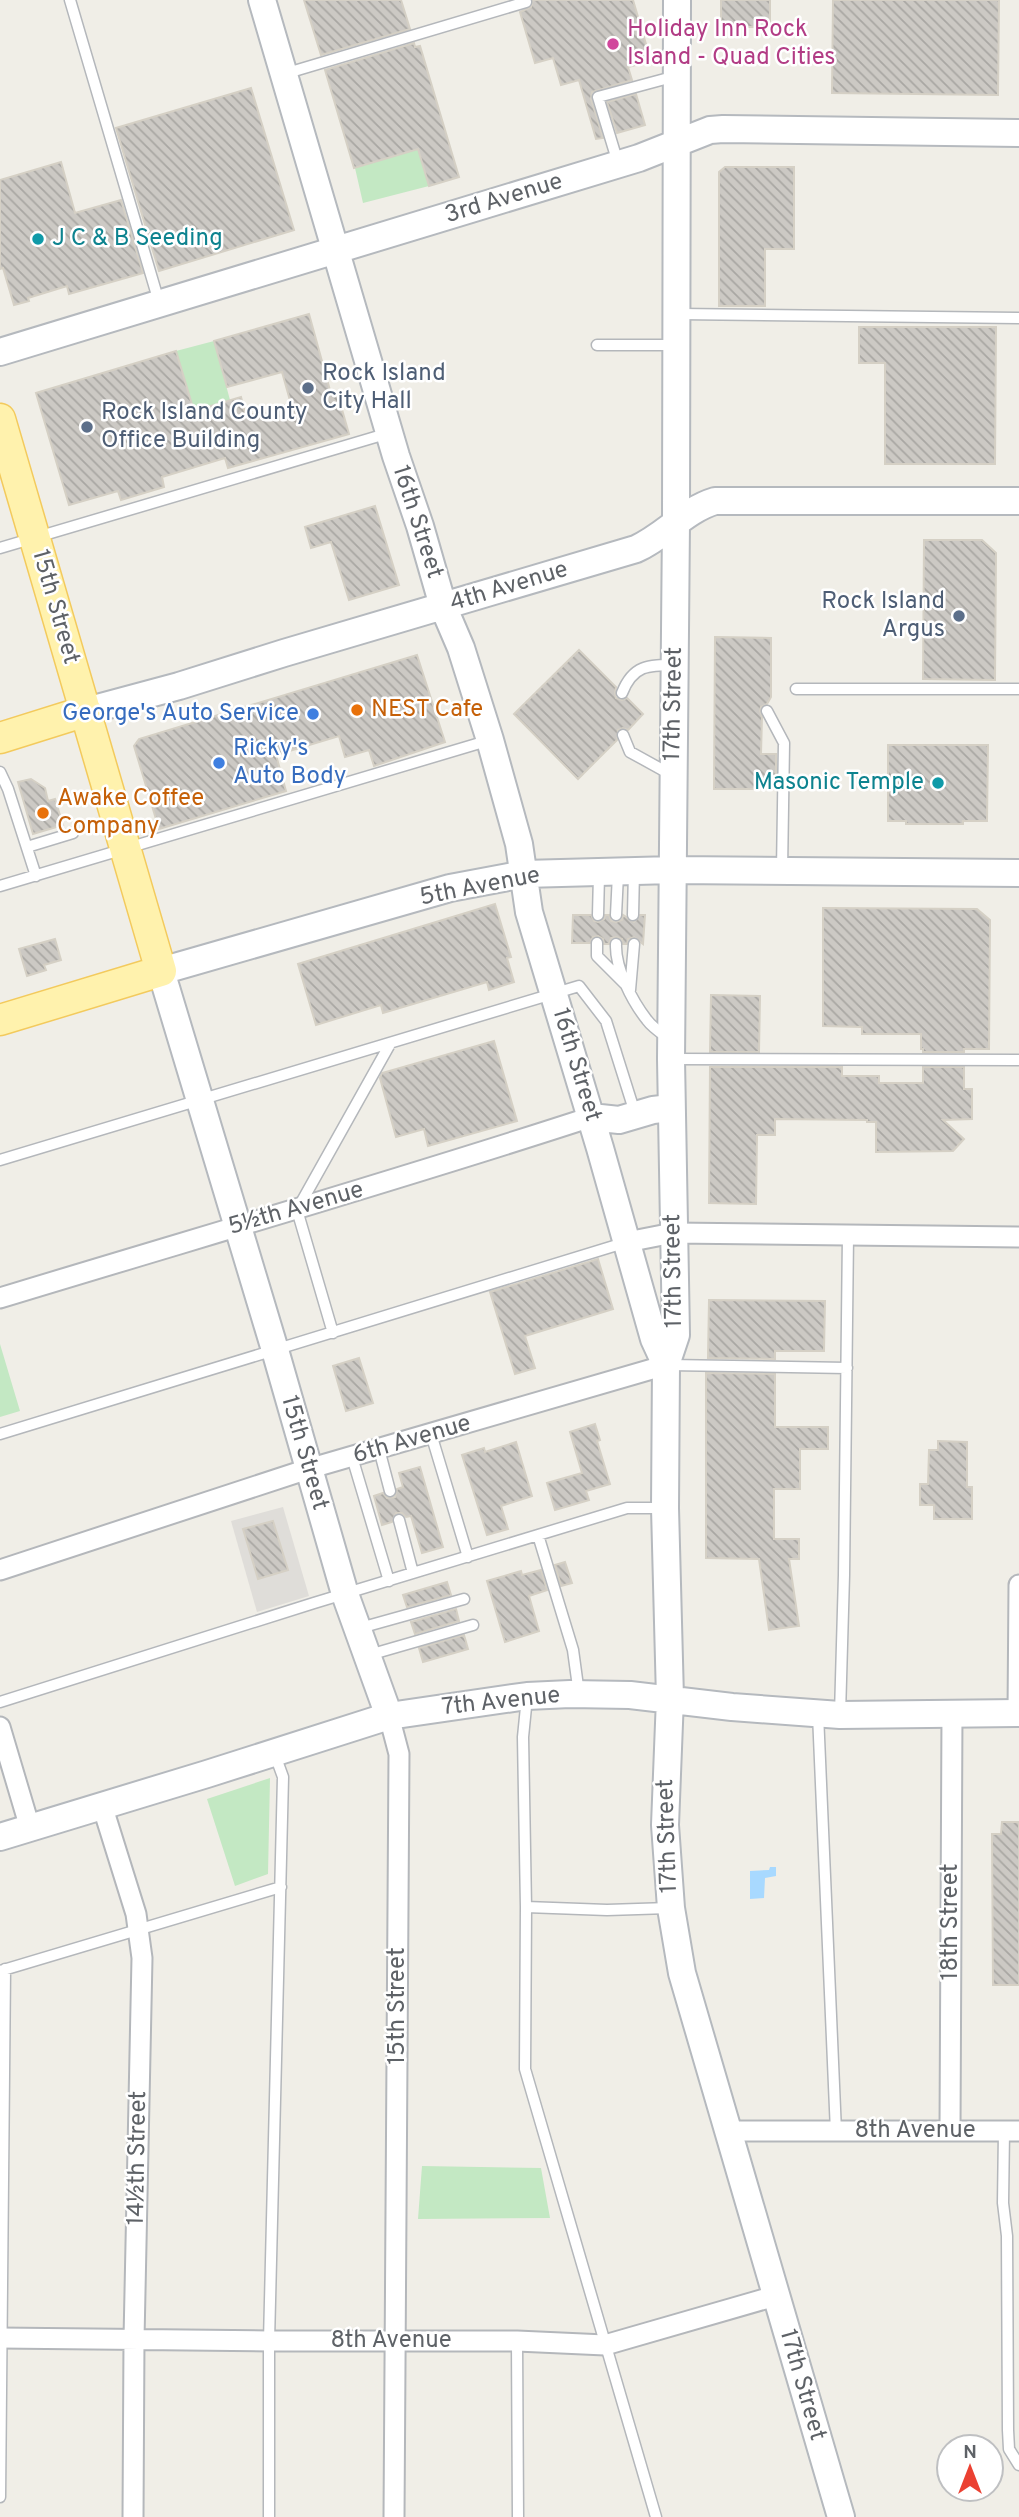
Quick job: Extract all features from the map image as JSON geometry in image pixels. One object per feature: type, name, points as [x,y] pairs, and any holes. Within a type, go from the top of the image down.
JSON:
[{"type":"main road","name":"15th Street","points":[[0,419],[161,971]]},
{"type":"main road","name":"4th Avenue","points":[[0,738],[86,711]]},
{"type":"main road","name":"5th Avenue","points":[[0,1020],[161,971]]},
{"type":"street","name":"16th Street","points":[[262,0],[389,433],[443,607],[461,648],[490,740],[519,844],[529,912],[654,1339],[666,1365]]},
{"type":"street","name":"17th Street","points":[[677,0],[671,1050],[676,1335],[666,1365],[665,1508],[670,1699],[665,1825],[671,1908],[682,1973],[841,2517]]},
{"type":"street","name":"3rd Avenue","points":[[0,352],[618,164],[710,130],[1019,133]]},
{"type":"street","name":"4th Avenue","points":[[86,711],[179,686],[636,549],[650,543],[702,504],[715,501],[1019,501]]},
{"type":"street","name":"5th Avenue","points":[[161,971],[450,888],[524,874],[673,870],[1019,873]]},
{"type":"street","name":"15th Street","points":[[161,971],[345,1594],[389,1716],[399,1754],[394,2517]]},
{"type":"street","points":[[591,1117],[619,1120],[671,1108]]},
{"type":"street","name":"5½th Avenue","points":[[0,1298],[238,1225],[297,1210],[591,1117]]},
{"type":"street","points":[[627,1242],[673,1233],[1019,1237]]},
{"type":"street","name":"6th Avenue","points":[[0,1570],[308,1469],[666,1365]]},
{"type":"street","points":[[1018,1713],[1019,1585]]},
{"type":"street","name":"7th Avenue","points":[[0,1837],[389,1716],[527,1696],[579,1694],[670,1699],[829,1714],[1018,1713]]},
{"type":"street","name":"18th Street","points":[[950,2131],[952,1713]]},
{"type":"street","points":[[0,1727],[30,1828]]},
{"type":"street","name":"14½th Street","points":[[103,1805],[139,1931],[142,1958],[133,2517]]},
{"type":"street","name":"8th Avenue","points":[[727,2131],[1012,2131]]},
{"type":"street","name":"8th Avenue","points":[[0,2338],[517,2341],[605,2345],[775,2295]]},
{"type":"lane","points":[[70,0],[160,304]]},
{"type":"lane","points":[[284,74],[526,2],[525,0]]},
{"type":"lane","points":[[618,164],[598,97],[677,76]]},
{"type":"lane","points":[[675,314],[1019,318]]},
{"type":"lane","points":[[597,345],[676,345]]},
{"type":"lane","points":[[0,548],[389,433]]},
{"type":"lane","points":[[622,693],[634,673],[646,666],[675,665]]},
{"type":"lane","points":[[796,689],[1019,689]]},
{"type":"lane","points":[[767,711],[783,743],[782,871]]},
{"type":"lane","points":[[623,734],[630,752],[674,776]]},
{"type":"lane","points":[[0,886],[490,740]]},
{"type":"lane","points":[[0,772],[4,790],[36,876]]},
{"type":"lane","points":[[27,847],[73,833]]},
{"type":"lane","points":[[598,915],[617,871]]},
{"type":"lane","points":[[616,915],[617,871]]},
{"type":"lane","points":[[617,871],[633,915]]},
{"type":"lane","points":[[597,943],[597,956],[630,990]]},
{"type":"lane","points":[[616,944],[615,956],[630,990],[648,1021],[671,1050],[1019,1060]]},
{"type":"lane","points":[[630,990],[634,944]]},
{"type":"lane","points":[[0,1160],[199,1098],[390,1044],[579,986],[606,1021],[636,1115]]},
{"type":"lane","points":[[333,1333],[297,1210],[390,1044]]},
{"type":"lane","points":[[836,2132],[829,1714],[844,1575],[848,1235]]},
{"type":"lane","points":[[0,1434],[627,1242]]},
{"type":"lane","points":[[666,1365],[847,1368]]},
{"type":"lane","points":[[432,1434],[468,1557]]},
{"type":"lane","points":[[379,1450],[390,1491]]},
{"type":"lane","points":[[352,1457],[389,1581]]},
{"type":"lane","points":[[0,1702],[627,1508],[665,1508]]},
{"type":"lane","points":[[399,1520],[413,1573]]},
{"type":"lane","points":[[538,1535],[573,1650],[579,1694]]},
{"type":"lane","points":[[357,1629],[464,1599]]},
{"type":"lane","points":[[366,1656],[472,1625]]},
{"type":"lane","points":[[527,1696],[523,1737],[525,2069],[656,2517]]},
{"type":"lane","points":[[269,2517],[269,2341],[283,1777],[274,1751]]},
{"type":"lane","points":[[0,2497],[3,1970],[281,1887]]},
{"type":"lane","points":[[526,1907],[607,1910],[671,1908]]},
{"type":"lane","points":[[1012,2131],[1003,2203],[1007,2235],[1009,2449],[1019,2465]]},
{"type":"lane","points":[[517,2341],[518,2517]]},
{"type":"shaded area","points":[[283,1507],[309,1596],[257,1612],[231,1521]]},
{"type":"green space","points":[[418,149],[429,186],[363,203],[355,168]]},
{"type":"green space","points":[[214,341],[230,400],[210,406],[212,414],[197,419],[176,351]]},
{"type":"green space","points":[[0,1344],[20,1411],[0,1417]]},
{"type":"green space","points":[[270,1778],[268,1874],[235,1886],[207,1799]]},
{"type":"green space","points":[[422,2166],[541,2168],[550,2218],[418,2219]]},
{"type":"water","points":[[770,1867],[776,1867],[776,1876],[765,1878],[764,1898],[750,1899],[750,1871],[769,1870]]},
{"type":"building","points":[[304,0],[401,0],[410,29],[321,55]]},
{"type":"building","points":[[533,0],[633,0],[651,61],[628,67],[632,80],[592,92],[591,99],[603,138],[596,139],[579,80],[561,85],[553,58],[535,63],[520,12],[531,7]]},
{"type":"building","points":[[721,0],[770,0],[770,27],[721,27]]},
{"type":"building","points":[[833,0],[999,0],[998,95],[832,93]]},
{"type":"building","points":[[414,43],[415,47],[420,46],[459,177],[429,186],[418,149],[354,168],[325,70]]},
{"type":"building","points":[[251,88],[294,230],[159,271],[116,128]]},
{"type":"building","points":[[636,94],[645,125],[617,133],[607,102]]},
{"type":"building","name":"J C & B Seeding","points":[[61,162],[75,213],[121,200],[143,273],[69,294],[67,286],[14,305],[3,268],[0,269],[0,180]]},
{"type":"building","points":[[725,167],[794,167],[794,249],[765,249],[765,306],[719,306],[719,172]]},
{"type":"building","points":[[309,314],[331,394],[337,392],[349,434],[228,468],[225,458],[162,477],[164,487],[121,500],[118,491],[69,505],[36,393],[176,351],[194,411],[241,397],[246,416],[291,404],[282,372],[227,387],[214,341]]},
{"type":"building","points":[[859,327],[996,327],[995,464],[885,464],[885,363],[859,363]]},
{"type":"building","points":[[375,506],[399,585],[349,600],[331,542],[311,548],[305,527]]},
{"type":"building","name":"Rock Island Argus","points":[[924,540],[982,540],[996,553],[995,680],[923,679]]},
{"type":"building","points":[[715,637],[771,638],[771,697],[760,711],[761,754],[776,754],[776,789],[714,789]]},
{"type":"building","points":[[579,650],[616,687],[616,698],[627,698],[643,714],[628,730],[618,730],[617,740],[578,779],[514,714]]},
{"type":"building","points":[[417,655],[445,742],[374,766],[369,750],[345,757],[339,736],[276,755],[286,791],[159,829],[134,746],[139,739]]},
{"type":"building","name":"Masonic Temple","points":[[888,745],[988,745],[987,821],[963,821],[963,824],[906,824],[906,821],[888,821]]},
{"type":"building","name":"Awake Coffee Company","points":[[31,779],[45,788],[48,801],[55,799],[63,825],[33,834],[18,782]]},
{"type":"building","points":[[495,904],[511,957],[507,958],[514,982],[489,990],[487,982],[383,1013],[381,1005],[316,1025],[298,964]]},
{"type":"building","points":[[823,908],[977,909],[990,920],[989,1049],[923,1052],[921,1034],[862,1034],[862,1027],[823,1026]]},
{"type":"building","points":[[573,915],[591,915],[594,921],[598,922],[604,919],[605,915],[609,915],[611,921],[616,922],[622,920],[623,915],[634,922],[640,915],[645,915],[643,944],[634,937],[628,939],[627,944],[623,944],[622,939],[616,937],[611,938],[609,944],[604,944],[603,939],[598,936],[593,937],[590,943],[572,943]]},
{"type":"building","points":[[55,939],[61,960],[44,965],[46,970],[27,976],[19,949]]},
{"type":"building","points":[[711,995],[760,996],[759,1052],[710,1052]]},
{"type":"building","points":[[494,1041],[517,1121],[428,1146],[424,1129],[396,1137],[380,1078],[382,1073]]},
{"type":"building","points":[[710,1067],[842,1067],[842,1076],[879,1076],[879,1083],[923,1083],[923,1067],[964,1067],[964,1089],[972,1089],[972,1119],[943,1120],[964,1139],[953,1151],[876,1152],[876,1122],[775,1119],[775,1135],[757,1135],[756,1204],[709,1203]]},
{"type":"building","points":[[598,1259],[613,1309],[525,1336],[535,1368],[515,1374],[490,1292]]},
{"type":"building","points":[[709,1300],[825,1301],[824,1351],[775,1351],[775,1359],[708,1358]]},
{"type":"building","points":[[359,1358],[373,1403],[346,1411],[333,1366]]},
{"type":"building","points":[[706,1373],[775,1374],[775,1427],[828,1427],[828,1449],[800,1449],[800,1489],[774,1489],[774,1539],[799,1539],[799,1559],[789,1559],[799,1626],[769,1630],[759,1559],[706,1558]]},
{"type":"building","points":[[595,1424],[600,1440],[597,1441],[610,1484],[586,1491],[589,1500],[555,1510],[547,1483],[582,1473],[570,1432]]},
{"type":"building","points":[[938,1441],[967,1442],[967,1487],[972,1487],[972,1519],[934,1519],[934,1505],[920,1505],[920,1484],[928,1484],[929,1450],[938,1450]]},
{"type":"building","points":[[516,1442],[532,1496],[501,1506],[508,1529],[487,1535],[462,1455],[484,1448],[485,1452]]},
{"type":"building","points":[[420,1467],[443,1547],[422,1553],[411,1516],[396,1513],[392,1522],[382,1525],[374,1496],[383,1493],[387,1498],[395,1497],[397,1489],[403,1487],[399,1473]]},
{"type":"building","points":[[273,1521],[288,1570],[258,1579],[243,1529]]},
{"type":"building","points":[[565,1562],[572,1583],[561,1586],[555,1565]]},
{"type":"building","points":[[541,1570],[547,1590],[529,1596],[539,1631],[505,1642],[487,1581],[521,1571],[522,1575]]},
{"type":"building","points":[[447,1582],[451,1595],[407,1607],[403,1595]]},
{"type":"building","points":[[456,1609],[459,1621],[415,1634],[411,1622]]},
{"type":"building","points":[[464,1635],[468,1649],[423,1662],[419,1648]]},
{"type":"building","points":[[1002,1822],[1019,1822],[1019,1985],[993,1985],[992,1834],[1001,1834]]},
{"type":"place","name":"Holiday Inn Rock Island - Quad Cities","points":[[613,44]]},
{"type":"place","name":"J C & B Seeding","points":[[38,239]]},
{"type":"place","name":"Rock Island City Hall","points":[[308,388]]},
{"type":"place","name":"Rock Island County Office Building","points":[[87,427]]},
{"type":"place","name":"Rock Island Argus","points":[[959,616]]},
{"type":"place","name":"NEST Cafe","points":[[357,710]]},
{"type":"place","name":"George's Auto Service","points":[[313,714]]},
{"type":"place","name":"Ricky's Auto Body","points":[[219,763]]},
{"type":"place","name":"Masonic Temple","points":[[938,783]]},
{"type":"place","name":"Awake Coffee Company","points":[[43,813]]}]
